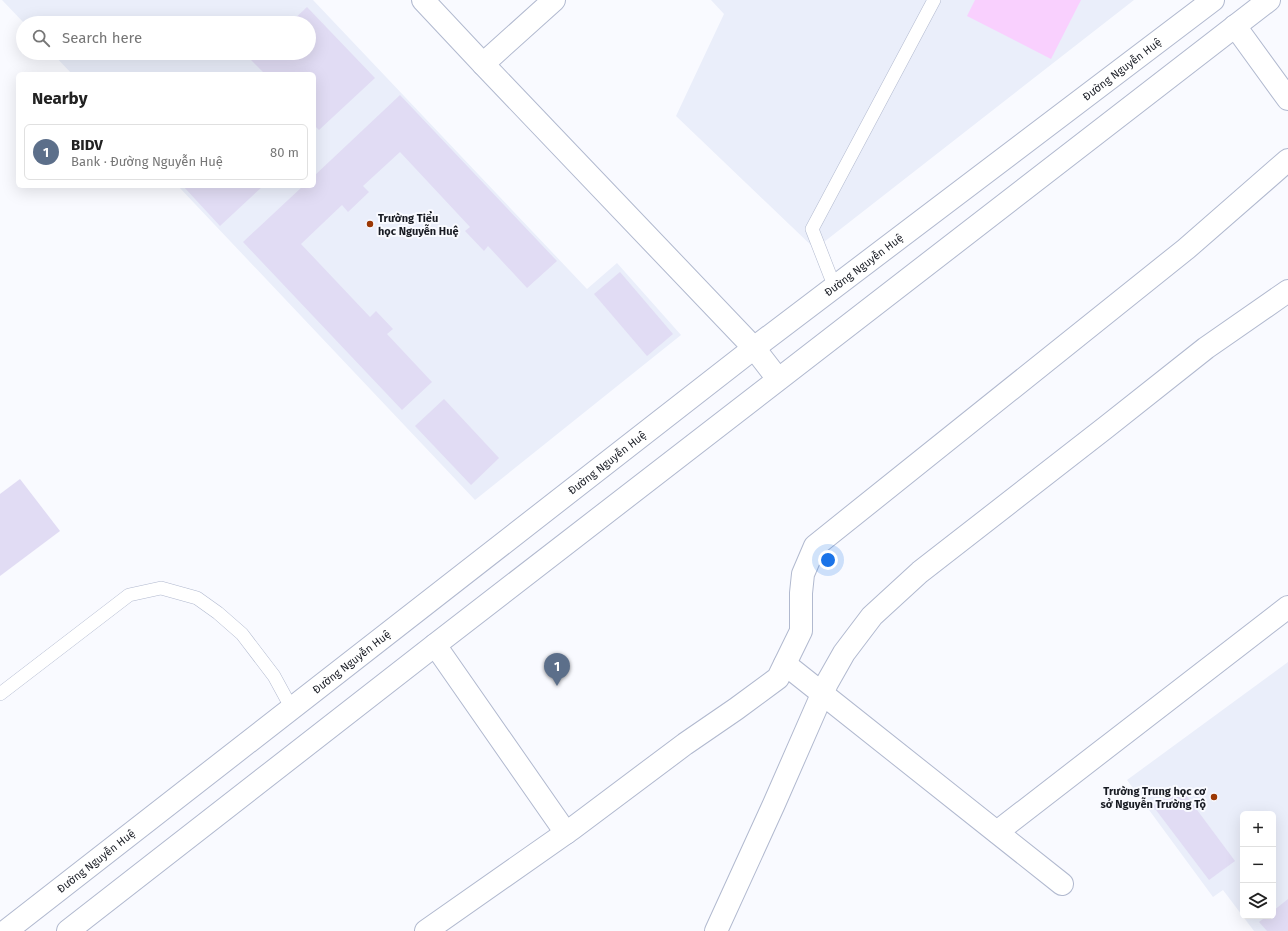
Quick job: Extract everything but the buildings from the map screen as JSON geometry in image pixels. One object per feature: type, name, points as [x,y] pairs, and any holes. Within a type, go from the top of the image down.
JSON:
[{"type":"street","points":[[423,0],[482,64],[754,348],[778,379]]},
{"type":"street","points":[[482,64],[554,0]]},
{"type":"street","name":"Đường Nguyễn Huệ","points":[[6,931],[754,348],[1213,0]]},
{"type":"street","points":[[68,931],[778,379],[1269,0]]},
{"type":"street","points":[[1235,26],[1288,99]]},
{"type":"street","points":[[426,931],[566,833],[685,744],[778,678],[801,630],[801,593],[803,574],[815,546],[1186,249],[1288,160]]},
{"type":"street","points":[[716,931],[823,694],[844,653],[872,616],[920,572],[1206,348],[1288,291]]},
{"type":"street","points":[[997,832],[1288,606]]},
{"type":"street","points":[[435,645],[566,833]]},
{"type":"street","points":[[785,664],[1062,884]]},
{"type":"lane","points":[[835,288],[812,229],[934,0]]},
{"type":"lane","points":[[0,694],[128,596],[161,588],[197,598],[218,613],[242,634],[274,676],[292,709]]},
{"type":"shaded area","name":"Trường Tiểu học Nguyễn Huệ","points":[[2,0],[313,0],[587,289],[617,263],[681,335],[475,500],[180,188],[316,188],[316,72],[70,72],[59,60],[316,60],[316,16],[17,16]]},
{"type":"shaded area","points":[[711,0],[1134,0],[815,249],[676,116],[724,14]]},
{"type":"shaded area","points":[[975,0],[1081,0],[1051,59],[967,16]]},
{"type":"shaded area","name":"Trường Trung học cơ sở Nguyễn Trường Tộ","points":[[1288,662],[1288,931],[1254,931],[1245,919],[1276,919],[1276,811],[1240,811],[1240,912],[1223,890],[1213,897],[1127,780]]},
{"type":"place","name":"Trường Tiểu học Nguyễn Huệ","points":[[370,224]]},
{"type":"place","name":"BIDV","points":[[557,686]]},
{"type":"place","name":"Trường Trung học cơ sở Nguyễn Trường Tộ","points":[[1214,797]]}]
